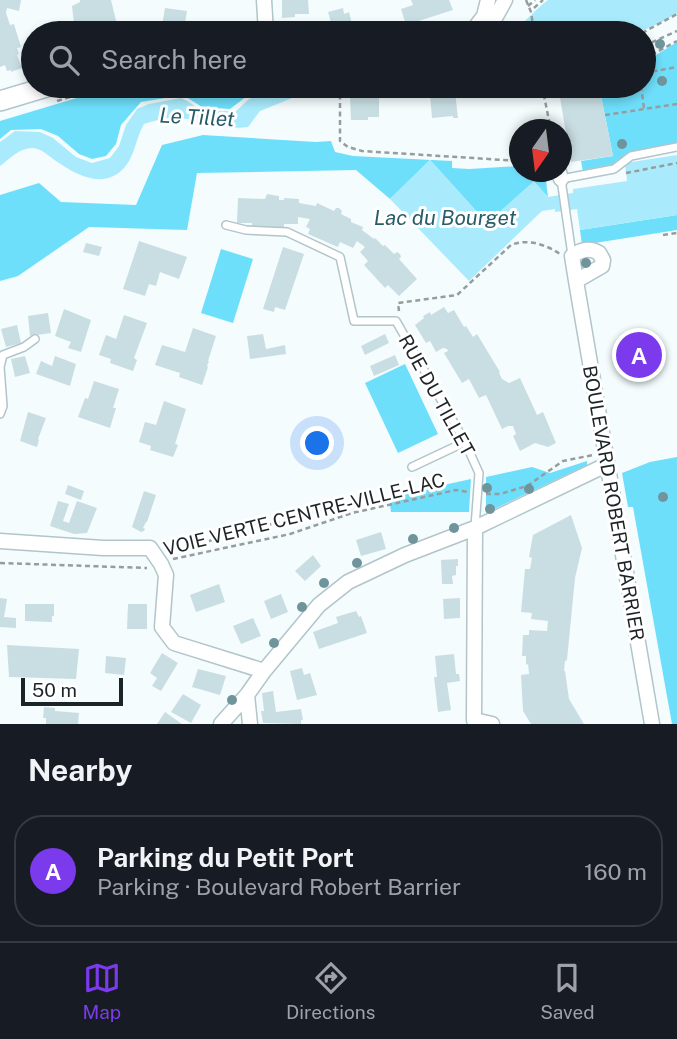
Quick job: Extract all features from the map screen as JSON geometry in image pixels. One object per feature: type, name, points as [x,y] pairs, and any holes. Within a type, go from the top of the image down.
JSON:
[{"type":"street","points":[[264,0],[265,21]]},
{"type":"street","points":[[480,21],[488,0]]},
{"type":"street","points":[[493,21],[505,0]]},
{"type":"street","points":[[0,101],[21,98]]},
{"type":"street","points":[[572,256],[580,250],[588,249],[599,253],[603,260],[599,269],[576,282]]},
{"type":"street","name":"BOULEVARD ROBERT BARRIER","points":[[572,256],[652,724]]},
{"type":"street","points":[[221,724],[319,605],[348,582],[405,555],[475,528],[607,458]]},
{"type":"street","points":[[475,528],[474,720],[492,724]]},
{"type":"street","points":[[0,541],[103,548],[150,548],[166,575],[162,627],[174,643],[264,671]]},
{"type":"street","points":[[247,695],[250,724]]},
{"type":"lane","points":[[572,179],[614,169],[631,156],[677,147]]},
{"type":"lane","points":[[561,182],[572,256]]},
{"type":"lane","name":"RUE DU TILLET","points":[[226,225],[246,230],[287,232],[340,257],[354,321],[396,321],[465,442],[479,473],[475,528]]},
{"type":"lane","points":[[0,414],[3,406],[0,367],[3,355],[24,347],[35,339]]},
{"type":"lane","points":[[412,467],[465,442]]},
{"type":"path","points":[[526,0],[532,21]]},
{"type":"path","points":[[528,6],[535,0]]},
{"type":"path","points":[[534,8],[543,0]]},
{"type":"path","points":[[656,25],[677,14]]},
{"type":"path","points":[[656,41],[677,31]]},
{"type":"path","points":[[656,52],[677,41]]},
{"type":"path","points":[[656,71],[677,67]]},
{"type":"path","points":[[340,98],[340,141],[348,147],[362,151],[509,160]]},
{"type":"path","points":[[544,98],[549,119]]},
{"type":"path","points":[[643,98],[644,108]]},
{"type":"path","points":[[605,115],[677,104]]},
{"type":"path","points":[[626,173],[677,163]]},
{"type":"path","points":[[663,235],[677,233]]},
{"type":"path","points":[[396,321],[399,315],[398,303],[457,295],[516,243],[542,245],[560,255],[572,256]]},
{"type":"path","name":"VOIE VERTE CENTRE-VILLE-LAC","points":[[0,563],[148,568],[174,559],[290,534],[352,513],[456,490],[500,494],[527,486],[563,461],[607,458]]},
{"type":"path","points":[[161,564],[168,551],[335,507]]},
{"type":"shaded area","points":[[677,42],[677,145],[625,155],[613,166],[583,172],[581,161],[613,156],[601,98],[656,98],[656,55]]},
{"type":"shaded area","points":[[77,98],[165,98],[141,102],[121,125],[116,144],[106,156],[92,159],[79,154],[58,136],[41,129],[11,130],[0,139],[0,121]]},
{"type":"shaded area","points":[[188,98],[244,98],[230,109],[202,107]]},
{"type":"shaded area","points":[[203,135],[331,141],[335,152],[353,156],[452,161],[452,168],[509,167],[509,182],[534,182],[487,223],[430,160],[390,199],[356,170],[197,173],[187,230],[89,227],[18,276],[0,281],[0,195],[39,183],[61,202],[136,205],[162,145]]},
{"type":"shaded area","points":[[534,182],[546,182],[548,197]]},
{"type":"shaded area","points":[[677,215],[677,230],[582,245],[580,230]]},
{"type":"shaded area","points":[[221,249],[253,259],[233,323],[201,313]]},
{"type":"shaded area","points":[[405,364],[438,434],[398,453],[365,383]]},
{"type":"shaded area","points":[[677,457],[677,724],[672,724],[633,507],[628,507],[622,473],[650,462]]},
{"type":"shaded area","points":[[587,461],[587,465],[486,513],[486,477],[532,467],[550,473]]},
{"type":"shaded area","points":[[471,479],[469,512],[391,512],[389,497]]},
{"type":"water","points":[[548,0],[677,0],[677,13],[656,25],[656,21],[524,21]]},
{"type":"water","name":"Le Tillet","points":[[181,98],[202,111],[236,111],[249,99],[292,98],[260,111],[248,127],[226,127],[177,118],[144,124],[128,163],[116,175],[108,178],[81,175],[43,151],[33,148],[19,152],[0,166],[0,142],[15,131],[40,132],[53,138],[76,157],[92,163],[110,158],[137,109],[149,104]]},
{"type":"water","name":"Lac du Bourget","points":[[677,155],[677,215],[580,230],[577,209],[542,211],[469,281],[390,199],[430,160],[487,223],[533,182],[548,197],[573,193],[573,189],[627,181],[625,163]]},
{"type":"building","points":[[0,0],[21,0],[19,11],[7,8],[6,13],[10,25],[14,24],[21,47],[17,48],[17,55],[21,68],[11,72],[7,71],[5,65],[0,67]]},
{"type":"building","points":[[111,0],[116,21],[74,21],[72,6],[80,2]]},
{"type":"building","points":[[282,0],[308,0],[309,14],[282,18]]},
{"type":"building","points":[[411,0],[449,0],[453,10],[419,21],[405,21],[401,9],[413,5]]},
{"type":"building","points":[[165,8],[187,11],[185,21],[163,21]]},
{"type":"building","points":[[343,8],[344,14],[349,12],[351,21],[331,21],[328,12]]},
{"type":"building","points":[[350,98],[379,98],[379,117],[351,120]]},
{"type":"building","points":[[430,98],[456,98],[458,118],[432,118]]},
{"type":"building","points":[[560,98],[601,98],[613,156],[572,162],[572,119],[564,119]]},
{"type":"building","points":[[267,194],[279,196],[279,200],[299,199],[299,203],[316,206],[317,203],[334,211],[339,208],[341,214],[351,219],[351,222],[363,227],[362,230],[394,254],[400,254],[399,259],[417,279],[399,296],[388,285],[385,288],[364,265],[368,261],[360,252],[365,247],[357,241],[353,248],[340,242],[338,247],[308,234],[310,229],[306,227],[310,219],[298,217],[298,224],[284,224],[284,229],[252,228],[252,223],[237,223],[238,198],[265,199]]},
{"type":"building","points":[[139,241],[187,257],[179,279],[160,272],[156,286],[149,284],[145,296],[123,289]]},
{"type":"building","points":[[86,243],[102,247],[99,256],[83,252]]},
{"type":"building","points":[[283,247],[304,254],[285,310],[275,307],[274,312],[263,309]]},
{"type":"building","points":[[444,307],[448,313],[454,310],[473,337],[477,334],[502,379],[509,383],[520,378],[537,415],[543,412],[556,443],[548,447],[535,443],[520,451],[513,436],[516,434],[513,426],[502,429],[486,395],[479,398],[469,379],[462,383],[444,353],[447,349],[436,352],[430,341],[426,343],[415,325],[423,316],[430,312],[431,315]]},
{"type":"building","points":[[64,309],[91,320],[81,352],[68,348],[71,342],[55,336]]},
{"type":"building","points":[[48,313],[51,333],[30,336],[28,316]]},
{"type":"building","points":[[124,315],[147,323],[134,358],[137,360],[133,371],[110,363],[111,359],[99,355],[106,335],[116,339]]},
{"type":"building","points":[[17,325],[21,343],[6,347],[1,329]]},
{"type":"building","points":[[193,328],[216,336],[202,385],[179,377],[180,373],[155,365],[162,345],[185,352]]},
{"type":"building","points":[[263,334],[266,349],[285,345],[286,354],[250,359],[247,336]]},
{"type":"building","points":[[385,334],[389,343],[365,355],[361,346]]},
{"type":"building","points":[[395,355],[399,365],[374,376],[370,366]]},
{"type":"building","points":[[25,356],[30,373],[15,377],[11,359]]},
{"type":"building","points":[[55,356],[76,364],[70,386],[36,374],[41,361],[52,366]]},
{"type":"building","points":[[94,381],[119,389],[110,428],[78,417]]},
{"type":"building","points":[[164,401],[186,409],[173,457],[150,450],[151,446],[139,442],[145,422],[156,425]]},
{"type":"building","points":[[28,412],[46,418],[37,447],[20,441]]},
{"type":"building","points":[[68,485],[84,491],[81,500],[65,494]]},
{"type":"building","points":[[144,491],[156,495],[143,528],[145,529],[141,532],[132,527]]},
{"type":"building","points":[[58,501],[69,504],[63,521],[69,523],[77,501],[97,508],[87,533],[74,534],[50,526]]},
{"type":"building","points":[[571,515],[582,548],[575,578],[564,671],[569,699],[584,724],[531,724],[523,711],[521,675],[529,674],[526,656],[522,656],[523,635],[529,635],[529,630],[547,631],[548,621],[531,619],[532,613],[521,612],[525,569],[530,569],[533,535]]},
{"type":"building","points":[[381,532],[386,549],[361,556],[356,540]]},
{"type":"building","points":[[313,555],[321,566],[305,581],[295,571]]},
{"type":"building","points":[[458,559],[456,575],[452,576],[453,584],[442,584],[441,560]]},
{"type":"building","points":[[219,584],[225,602],[196,612],[190,595]]},
{"type":"building","points":[[281,594],[288,612],[271,619],[264,601]]},
{"type":"building","points":[[0,598],[7,599],[4,617],[16,618],[16,628],[0,627]]},
{"type":"building","points":[[460,598],[460,618],[444,619],[443,599]]},
{"type":"building","points":[[25,604],[54,604],[52,622],[25,621]]},
{"type":"building","points":[[128,604],[147,604],[147,629],[127,629]]},
{"type":"building","points":[[356,611],[359,617],[361,616],[367,633],[319,649],[313,632],[338,623],[336,617]]},
{"type":"building","points":[[253,618],[261,636],[241,644],[233,626]]},
{"type":"building","points":[[7,645],[79,649],[76,679],[9,677]]},
{"type":"building","points":[[162,653],[178,663],[161,691],[152,686],[157,678],[150,673]]},
{"type":"building","points":[[454,654],[456,674],[459,674],[460,681],[447,683],[451,710],[438,712],[434,677],[437,677],[435,656]]},
{"type":"building","points":[[106,656],[126,658],[124,675],[105,673]]},
{"type":"building","points":[[302,668],[304,675],[310,673],[317,695],[297,700],[290,671]]},
{"type":"building","points":[[198,669],[226,676],[220,695],[192,687]]},
{"type":"building","points":[[273,691],[276,712],[301,709],[301,724],[263,723],[262,693]]},
{"type":"building","points":[[183,694],[201,705],[191,723],[171,712]]},
{"type":"building","points":[[44,707],[79,713],[78,724],[46,724],[46,718],[43,718]]},
{"type":"building","points":[[165,712],[182,724],[157,724]]},
{"type":"place","name":"Parking du Petit Port","points":[[639,355]]}]
